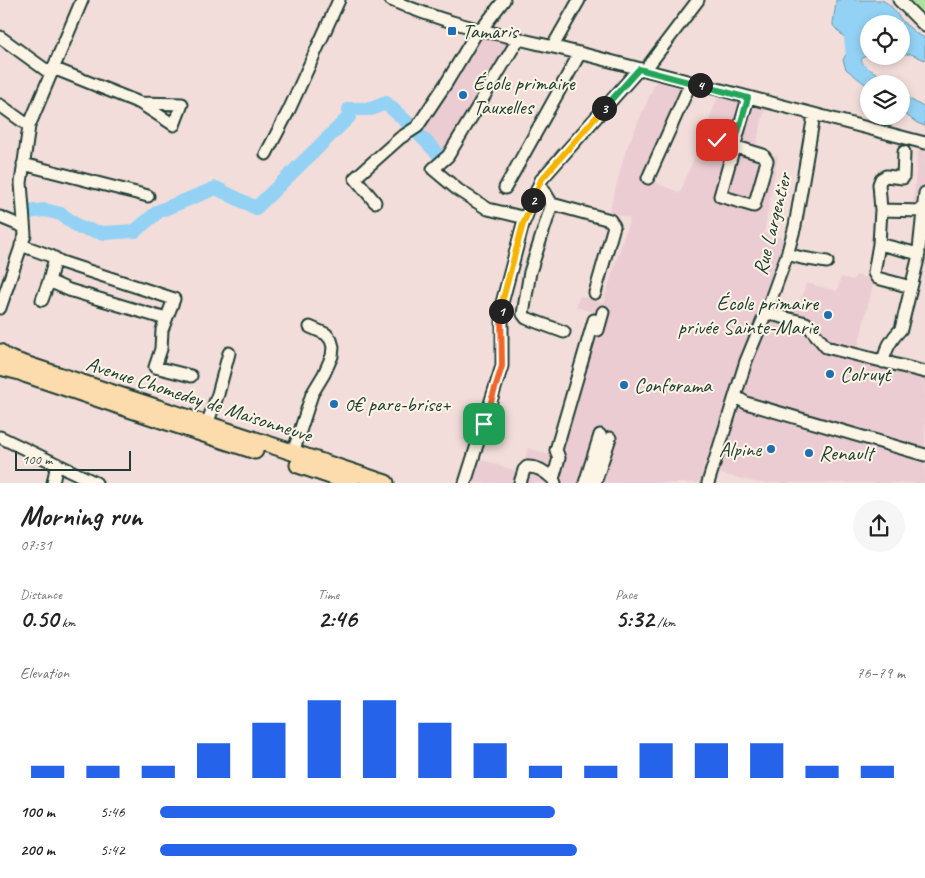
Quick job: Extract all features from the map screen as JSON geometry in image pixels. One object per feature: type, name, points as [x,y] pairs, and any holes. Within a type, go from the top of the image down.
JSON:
[{"type":"main road","name":"Avenue Chomedey de Maisonneuve","points":[[0,352],[10,359],[386,483]]},
{"type":"main road","points":[[0,367],[20,372],[351,483]]},
{"type":"street","points":[[0,308],[25,235],[21,182],[29,126],[82,0]]},
{"type":"street","points":[[266,154],[289,110],[339,0]]},
{"type":"street","points":[[375,202],[355,178],[400,138],[414,129],[480,30],[504,0]]},
{"type":"street","points":[[553,46],[579,0]]},
{"type":"street","points":[[465,483],[502,366],[501,306],[526,218],[541,180],[642,69],[698,0]]},
{"type":"street","points":[[899,0],[925,26]]},
{"type":"street","points":[[394,1],[409,8],[480,30],[553,46],[925,143]]},
{"type":"street","points":[[0,37],[52,71],[140,103]]},
{"type":"street","points":[[518,38],[448,156],[433,169],[458,190],[488,209],[526,218]]},
{"type":"street","points":[[505,188],[580,53]]},
{"type":"street","points":[[648,178],[691,82]]},
{"type":"street","points":[[717,140],[734,146],[762,155],[767,161],[754,206],[720,196],[734,146],[748,98]]},
{"type":"street","points":[[0,105],[29,126]]},
{"type":"street","name":"Rue Largentier","points":[[708,483],[746,361],[766,313],[787,254],[795,226],[814,115]]},
{"type":"street","points":[[904,152],[903,178],[886,176],[881,179],[879,184],[882,210],[874,273],[877,278],[911,287]]},
{"type":"street","points":[[23,164],[148,196]]},
{"type":"street","points":[[540,184],[552,204],[610,220],[614,226],[595,293]]},
{"type":"street","points":[[883,362],[894,336],[900,329],[911,287],[919,254],[925,193]]},
{"type":"street","points":[[552,204],[530,272],[522,314],[526,318],[564,332]]},
{"type":"street","points":[[882,210],[923,211]]},
{"type":"street","points":[[0,217],[24,227]]},
{"type":"street","points":[[879,244],[919,254]]},
{"type":"street","points":[[21,245],[51,256],[60,262],[174,299],[162,330],[161,349],[155,367],[190,376]]},
{"type":"street","points":[[787,254],[828,262]]},
{"type":"street","points":[[42,300],[55,258]]},
{"type":"street","points":[[49,281],[68,290],[166,319]]},
{"type":"street","points":[[554,481],[559,458],[571,426],[571,419],[603,312]]},
{"type":"street","points":[[766,313],[806,323],[826,348],[925,372]]},
{"type":"street","points":[[559,458],[556,450],[594,320]]},
{"type":"street","points":[[293,453],[312,394],[332,356],[333,347],[331,340],[326,334],[310,327]]},
{"type":"street","points":[[207,424],[218,394],[229,353]]},
{"type":"street","points":[[735,396],[746,402],[925,455]]},
{"type":"street","points":[[585,483],[605,436],[595,483]]},
{"type":"street","points":[[0,437],[92,482]]},
{"type":"street","points":[[53,483],[57,464]]},
{"type":"street","points":[[520,483],[524,470],[532,466],[544,471],[554,481]]},
{"type":"shaded area","name":"École primaire Tauxelles","points":[[483,37],[515,45],[443,156],[419,132],[476,38]]},
{"type":"shaded area","points":[[656,81],[682,88],[645,178],[680,193],[718,97],[765,109],[755,150],[778,156],[764,233],[787,239],[764,310],[774,311],[777,302],[799,308],[806,283],[837,291],[841,277],[853,280],[856,275],[874,280],[857,351],[925,371],[925,483],[759,483],[717,473],[710,483],[473,483],[481,460],[520,472],[528,448],[553,456],[598,318],[595,313],[576,307],[580,296],[603,303],[630,218],[609,212],[626,150]]},
{"type":"shaded area","points":[[918,148],[925,150],[925,209],[913,207]]},
{"type":"green space","points":[[907,0],[925,0],[925,14],[922,16]]},
{"type":"water","points":[[836,0],[882,0],[890,5],[898,15],[860,15],[860,65],[864,65],[878,75],[860,75],[860,80],[846,69],[843,60],[853,46],[833,25]]},
{"type":"water","points":[[910,28],[925,38],[925,60],[911,54]]},
{"type":"water","points":[[910,99],[925,108],[925,126],[910,118]]},
{"type":"waterway","points":[[847,0],[854,66],[866,75]]},
{"type":"waterway","points":[[27,212],[45,210],[61,214],[80,228],[104,233],[135,231],[159,211],[216,188],[256,208],[349,117],[349,109],[371,109],[386,103],[440,156]]},
{"type":"place","name":"Tamaris","points":[[452,31]]},
{"type":"place","name":"École primaire Tauxelles","points":[[463,95]]},
{"type":"place","name":"École primaire privée Sainte-Marie","points":[[828,315]]},
{"type":"place","name":"Colruyt","points":[[830,374]]},
{"type":"place","name":"Conforama","points":[[624,385]]},
{"type":"place","name":"0€ pare-brise+","points":[[334,404]]},
{"type":"place","name":"Alpine","points":[[771,449]]},
{"type":"place","name":"Renault","points":[[809,453]]},
{"type":"route","points":[[484,424],[502,366],[501,306],[523,224],[541,180],[639,69],[748,98],[734,146],[717,140]]}]
